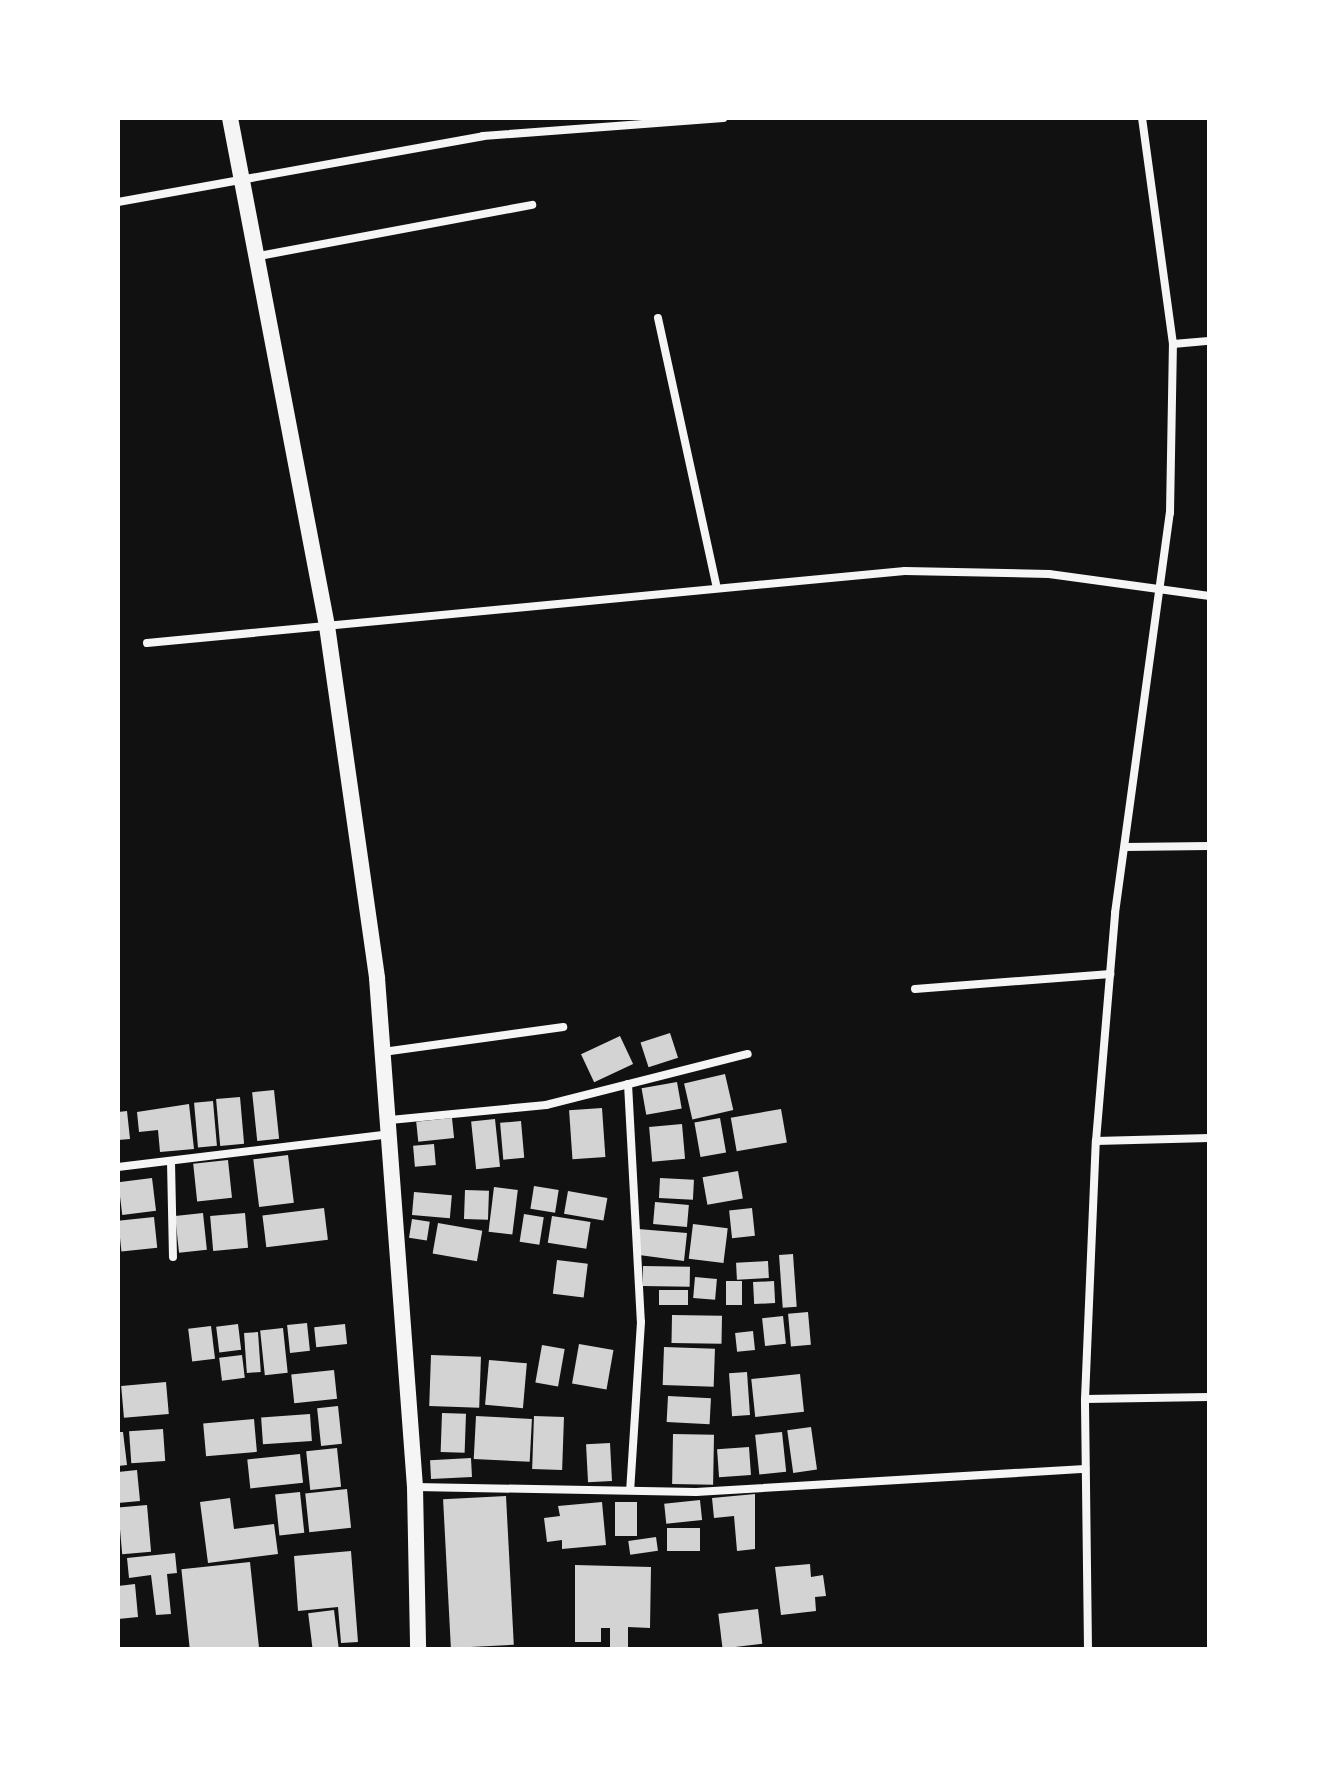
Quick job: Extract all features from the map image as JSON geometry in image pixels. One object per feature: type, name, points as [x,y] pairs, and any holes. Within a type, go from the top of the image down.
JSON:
[{"type":"main road","points":[[230,118],[246,185],[327,626],[383,1052],[391,1127],[415,1487],[418,1649]]},
{"type":"street","points":[[118,202],[246,185],[483,136],[723,118]]},
{"type":"street","points":[[1088,1649],[1085,1399],[1096,1141],[1110,974],[1125,847],[1163,592],[1173,344],[1142,118]]},
{"type":"street","points":[[259,256],[532,205]]},
{"type":"street","points":[[658,318],[716,584]]},
{"type":"street","points":[[1173,344],[1209,341]]},
{"type":"street","points":[[147,643],[716,584],[980,571],[1209,596]]},
{"type":"street","points":[[1125,847],[1209,846]]},
{"type":"street","points":[[915,989],[1110,974]]},
{"type":"street","points":[[383,1052],[563,1027]]},
{"type":"street","points":[[118,1167],[171,1162],[546,1105],[748,1054]]},
{"type":"street","points":[[628,1084],[641,1322],[630,1490]]},
{"type":"street","points":[[1096,1141],[1209,1138]]},
{"type":"street","points":[[171,1162],[173,1257]]},
{"type":"street","points":[[1085,1399],[1209,1397]]},
{"type":"street","points":[[415,1487],[630,1490],[1085,1469]]},
{"type":"building","points":[[670,1033],[678,1058],[649,1067],[641,1043]]},
{"type":"building","points":[[620,1036],[633,1064],[594,1082],[581,1054]]},
{"type":"building","points":[[725,1074],[733,1110],[692,1119],[684,1083]]},
{"type":"building","points":[[677,1082],[682,1109],[646,1115],[642,1088]]},
{"type":"building","points":[[274,1090],[279,1139],[257,1141],[252,1092]]},
{"type":"building","points":[[240,1097],[244,1144],[220,1146],[216,1099]]},
{"type":"building","points":[[213,1101],[217,1146],[198,1147],[194,1103]]},
{"type":"building","points":[[189,1104],[194,1149],[160,1152],[158,1130],[139,1132],[137,1112]]},
{"type":"building","points":[[602,1108],[605,1157],[572,1159],[569,1110]]},
{"type":"building","points":[[781,1109],[787,1142],[737,1151],[731,1118]]},
{"type":"building","points":[[127,1111],[130,1139],[118,1140],[118,1112]]},
{"type":"building","points":[[452,1118],[454,1138],[418,1142],[416,1122]]},
{"type":"building","points":[[720,1118],[726,1152],[700,1157],[694,1123]]},
{"type":"building","points":[[495,1119],[500,1167],[476,1169],[471,1122]]},
{"type":"building","points":[[521,1121],[524,1158],[503,1160],[500,1123]]},
{"type":"building","points":[[682,1124],[685,1159],[652,1162],[649,1127]]},
{"type":"building","points":[[434,1144],[436,1165],[415,1167],[413,1146]]},
{"type":"building","points":[[288,1155],[294,1203],[259,1207],[253,1159]]},
{"type":"building","points":[[228,1160],[232,1198],[197,1201],[193,1164]]},
{"type":"building","points":[[738,1171],[743,1199],[707,1205],[703,1177]]},
{"type":"building","points":[[152,1178],[156,1211],[122,1215],[118,1182]]},
{"type":"building","points":[[660,1178],[694,1180],[693,1200],[659,1198]]},
{"type":"building","points":[[534,1186],[559,1190],[555,1213],[530,1209]]},
{"type":"building","points":[[494,1187],[518,1190],[512,1235],[489,1232]]},
{"type":"building","points":[[465,1190],[489,1191],[488,1220],[464,1219]]},
{"type":"building","points":[[568,1191],[607,1198],[603,1221],[564,1214]]},
{"type":"building","points":[[414,1192],[452,1195],[450,1218],[412,1215]]},
{"type":"building","points":[[655,1202],[689,1205],[687,1227],[653,1224]]},
{"type":"building","points":[[324,1208],[328,1240],[266,1247],[262,1216]]},
{"type":"building","points":[[752,1208],[755,1236],[732,1238],[729,1210]]},
{"type":"building","points":[[203,1213],[207,1250],[179,1253],[175,1216]]},
{"type":"building","points":[[245,1213],[248,1248],[213,1251],[210,1216]]},
{"type":"building","points":[[524,1214],[544,1217],[539,1245],[520,1242]]},
{"type":"building","points":[[552,1216],[591,1222],[586,1249],[548,1243]]},
{"type":"building","points":[[154,1217],[157,1248],[121,1252],[118,1221]]},
{"type":"building","points":[[412,1219],[430,1222],[427,1241],[409,1238]]},
{"type":"building","points":[[438,1223],[482,1231],[477,1261],[433,1254]]},
{"type":"building","points":[[693,1224],[728,1228],[723,1263],[689,1259]]},
{"type":"building","points":[[638,1229],[687,1233],[684,1261],[639,1255]]},
{"type":"building","points":[[793,1254],[797,1307],[783,1308],[779,1255]]},
{"type":"building","points":[[557,1260],[588,1264],[584,1298],[553,1294]]},
{"type":"building","points":[[768,1261],[769,1278],[737,1280],[736,1263]]},
{"type":"building","points":[[643,1266],[690,1267],[690,1287],[643,1286]]},
{"type":"building","points":[[695,1277],[717,1279],[715,1300],[693,1298]]},
{"type":"building","points":[[726,1281],[742,1281],[742,1305],[726,1305]]},
{"type":"building","points":[[774,1281],[775,1303],[754,1304],[753,1282]]},
{"type":"building","points":[[659,1290],[688,1290],[688,1305],[659,1305]]},
{"type":"building","points":[[808,1312],[811,1345],[791,1347],[788,1314]]},
{"type":"building","points":[[672,1315],[722,1316],[722,1344],[672,1343]]},
{"type":"building","points":[[783,1316],[786,1344],[765,1346],[762,1318]]},
{"type":"building","points":[[307,1323],[310,1351],[290,1353],[287,1325]]},
{"type":"building","points":[[238,1324],[241,1350],[219,1352],[216,1327]]},
{"type":"building","points":[[345,1324],[347,1344],[316,1347],[314,1327]]},
{"type":"building","points":[[211,1326],[215,1359],[192,1362],[188,1329]]},
{"type":"building","points":[[283,1328],[288,1373],[265,1375],[260,1330]]},
{"type":"building","points":[[753,1331],[755,1350],[737,1352],[735,1333]]},
{"type":"building","points":[[258,1332],[261,1372],[247,1373],[244,1333]]},
{"type":"building","points":[[579,1344],[613,1350],[607,1389],[572,1383]]},
{"type":"building","points":[[542,1345],[565,1349],[558,1386],[535,1382]]},
{"type":"building","points":[[664,1347],[715,1349],[714,1387],[663,1385]]},
{"type":"building","points":[[242,1355],[245,1378],[222,1381],[219,1358]]},
{"type":"building","points":[[431,1355],[481,1357],[479,1408],[429,1406]]},
{"type":"building","points":[[489,1360],[527,1363],[523,1408],[485,1405]]},
{"type":"building","points":[[334,1370],[337,1399],[294,1403],[291,1374]]},
{"type":"building","points":[[747,1372],[750,1415],[732,1416],[729,1373]]},
{"type":"building","points":[[800,1374],[804,1412],[755,1417],[751,1379]]},
{"type":"building","points":[[166,1382],[169,1414],[124,1418],[121,1386]]},
{"type":"building","points":[[668,1396],[711,1398],[710,1424],[667,1422]]},
{"type":"building","points":[[338,1406],[342,1444],[321,1446],[317,1408]]},
{"type":"building","points":[[442,1413],[466,1414],[465,1453],[441,1452]]},
{"type":"building","points":[[310,1414],[312,1441],[263,1444],[261,1417]]},
{"type":"building","points":[[476,1416],[532,1419],[530,1462],[474,1459]]},
{"type":"building","points":[[534,1416],[564,1417],[562,1470],[532,1469]]},
{"type":"building","points":[[254,1419],[257,1452],[206,1456],[203,1423]]},
{"type":"building","points":[[811,1427],[817,1470],[793,1473],[787,1430]]},
{"type":"building","points":[[163,1429],[165,1461],[131,1463],[129,1431]]},
{"type":"building","points":[[118,1432],[123,1432],[127,1465],[118,1466]]},
{"type":"building","points":[[782,1432],[786,1472],[759,1475],[755,1435]]},
{"type":"building","points":[[673,1434],[714,1435],[713,1485],[672,1484]]},
{"type":"building","points":[[610,1443],[612,1481],[588,1482],[586,1444]]},
{"type":"building","points":[[749,1447],[751,1475],[719,1477],[717,1449]]},
{"type":"building","points":[[337,1448],[341,1487],[310,1490],[306,1451]]},
{"type":"building","points":[[300,1454],[303,1483],[250,1488],[247,1460]]},
{"type":"building","points":[[471,1458],[472,1477],[431,1479],[430,1460]]},
{"type":"building","points":[[137,1470],[140,1501],[118,1503],[118,1472]]},
{"type":"building","points":[[347,1489],[351,1528],[309,1532],[305,1493]]},
{"type":"building","points":[[300,1492],[304,1533],[279,1535],[275,1495]]},
{"type":"building","points":[[755,1494],[755,1549],[737,1551],[734,1516],[714,1518],[712,1498]]},
{"type":"building","points":[[506,1496],[514,1645],[451,1648],[443,1499]]},
{"type":"building","points":[[230,1498],[234,1529],[274,1524],[278,1554],[208,1563],[200,1502]]},
{"type":"building","points":[[700,1500],[702,1520],[666,1524],[664,1504]]},
{"type":"building","points":[[602,1502],[606,1545],[562,1549],[562,1540],[547,1542],[544,1518],[560,1516],[558,1506]]},
{"type":"building","points":[[615,1502],[637,1502],[637,1536],[615,1536]]},
{"type":"building","points":[[147,1505],[151,1552],[122,1554],[118,1508]]},
{"type":"building","points":[[667,1528],[700,1528],[700,1551],[667,1551]]},
{"type":"building","points":[[656,1537],[658,1551],[630,1555],[628,1541]]},
{"type":"building","points":[[351,1551],[358,1642],[341,1643],[338,1607],[298,1611],[294,1556]]},
{"type":"building","points":[[175,1553],[177,1573],[167,1574],[171,1614],[156,1615],[151,1575],[129,1578],[127,1558]]},
{"type":"building","points":[[250,1562],[259,1649],[190,1649],[181,1569]]},
{"type":"building","points":[[810,1564],[811,1577],[823,1575],[826,1596],[815,1597],[816,1611],[781,1615],[775,1567]]},
{"type":"building","points":[[575,1565],[651,1567],[650,1628],[628,1627],[628,1649],[610,1649],[610,1628],[601,1628],[601,1642],[575,1642]]},
{"type":"building","points":[[135,1584],[138,1617],[118,1619],[118,1586]]},
{"type":"building","points":[[758,1609],[762,1644],[723,1649],[718,1614]]},
{"type":"building","points":[[334,1610],[339,1649],[313,1649],[308,1613]]}]
